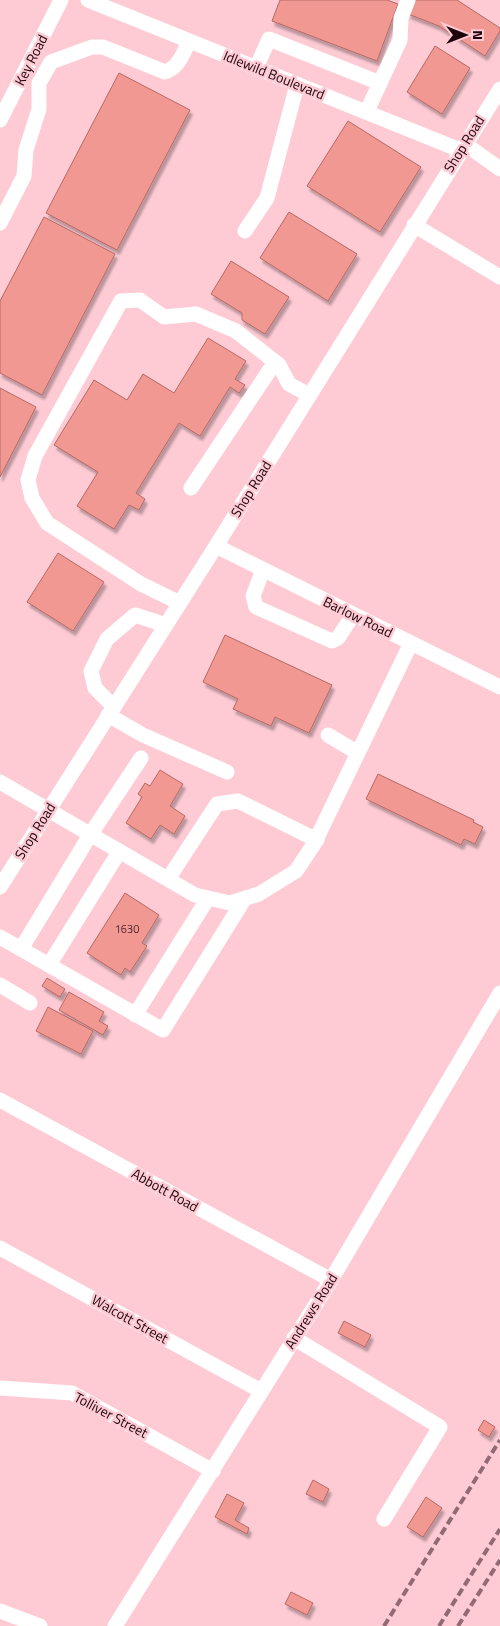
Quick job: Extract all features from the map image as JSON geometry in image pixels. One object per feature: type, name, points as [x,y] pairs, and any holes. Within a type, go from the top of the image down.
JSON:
[{"type":"street","name":"Key Road","points":[[0,120],[61,0]]},
{"type":"street","name":"Idlewild Boulevard","points":[[88,0],[297,85],[462,147],[500,169]]},
{"type":"street","points":[[367,111],[400,40],[401,18],[408,0]]},
{"type":"street","points":[[256,68],[269,40],[380,83]]},
{"type":"street","points":[[0,223],[24,176],[26,150],[39,109],[39,83],[52,62],[92,47],[103,47],[165,72],[173,70],[188,41]]},
{"type":"street","points":[[23,74],[39,83]]},
{"type":"street","points":[[245,231],[267,198],[297,85]]},
{"type":"street","name":"Shop Road","points":[[0,888],[216,546],[500,88]]},
{"type":"street","points":[[414,225],[500,277]]},
{"type":"street","points":[[180,603],[141,584],[47,524],[32,498],[28,480],[35,456],[121,301],[140,300],[164,316],[196,314],[236,331],[280,365],[290,384],[309,395]]},
{"type":"street","points":[[192,488],[275,362]]},
{"type":"street","name":"Barlow Road","points":[[216,546],[500,688]]},
{"type":"street","points":[[263,570],[253,596],[256,607],[332,641],[338,638],[353,615]]},
{"type":"street","points":[[166,624],[135,615],[107,639],[91,671],[95,688],[111,711],[143,735],[227,772]]},
{"type":"street","points":[[0,782],[195,895],[230,903],[259,894],[296,871],[317,840],[411,643]]},
{"type":"street","points":[[328,735],[358,753]]},
{"type":"street","points":[[21,949],[90,835],[141,758]]},
{"type":"street","points":[[168,880],[217,804],[238,801],[317,840]]},
{"type":"street","points":[[49,965],[120,852]]},
{"type":"street","points":[[135,1014],[208,898]]},
{"type":"street","points":[[0,937],[163,1030],[245,898]]},
{"type":"street","points":[[0,985],[30,1003]]},
{"type":"street","name":"Andrews Road","points":[[115,1626],[331,1280],[500,993]]},
{"type":"street","name":"Abbott Road","points":[[0,1100],[331,1280]]},
{"type":"street","name":"Walcott Street","points":[[0,1248],[261,1391]]},
{"type":"street","points":[[294,1338],[440,1427],[384,1519]]},
{"type":"street","name":"Tolliver Street","points":[[0,1388],[72,1393],[213,1471]]},
{"type":"street","points":[[0,1611],[40,1626]]},
{"type":"building","points":[[280,0],[387,0],[398,4],[377,61],[272,21]]},
{"type":"building","points":[[414,0],[457,0],[500,28],[500,31],[485,56],[439,26],[408,14]]},
{"type":"building","points":[[435,46],[470,68],[442,114],[407,92]]},
{"type":"building","points":[[119,73],[190,110],[117,250],[46,213]]},
{"type":"building","points":[[348,121],[421,167],[380,232],[307,186]]},
{"type":"building","points":[[289,212],[357,254],[328,301],[260,258]]},
{"type":"building","points":[[44,217],[115,254],[42,395],[0,373],[0,301]]},
{"type":"building","points":[[231,261],[289,297],[265,334],[242,320],[242,313],[211,294]]},
{"type":"building","points":[[208,338],[246,361],[235,379],[245,385],[239,393],[230,387],[200,436],[179,423],[136,493],[145,499],[139,510],[129,505],[114,529],[77,506],[98,472],[54,445],[94,380],[127,400],[143,374],[174,393]]},
{"type":"building","points":[[0,388],[36,407],[0,477]]},
{"type":"building","points":[[58,553],[104,582],[73,631],[27,602]]},
{"type":"building","points":[[225,635],[332,685],[309,733],[275,717],[271,726],[233,709],[238,699],[203,682]]},
{"type":"building","points":[[160,770],[183,784],[170,806],[185,816],[174,834],[160,825],[151,839],[126,823],[142,797],[138,794],[145,783],[150,786]]},
{"type":"building","points":[[378,774],[474,820],[473,822],[483,827],[475,844],[464,839],[461,845],[366,799]]},
{"type":"building","points":[[125,893],[159,915],[142,943],[147,946],[130,972],[125,968],[121,975],[87,953]]},
{"type":"building","points":[[47,978],[65,989],[60,997],[42,986]]},
{"type":"building","points":[[69,992],[104,1012],[99,1021],[108,1026],[103,1035],[59,1010]]},
{"type":"building","points":[[48,1007],[93,1031],[81,1054],[36,1031]]},
{"type":"building","points":[[344,1321],[371,1335],[365,1347],[338,1333]]},
{"type":"building","points":[[484,1420],[495,1427],[489,1437],[478,1430]]},
{"type":"building","points":[[313,1480],[329,1489],[323,1502],[306,1494]]},
{"type":"building","points":[[227,1494],[244,1503],[235,1520],[249,1528],[247,1534],[215,1517]]},
{"type":"building","points":[[426,1497],[442,1508],[423,1537],[407,1527]]},
{"type":"building","points":[[291,1592],[313,1603],[307,1615],[285,1604]]},
{"type":"railway","points":[[384,1626],[500,1440]]},
{"type":"railway","points":[[439,1626],[500,1529]]},
{"type":"railway","points":[[458,1626],[500,1560]]}]
